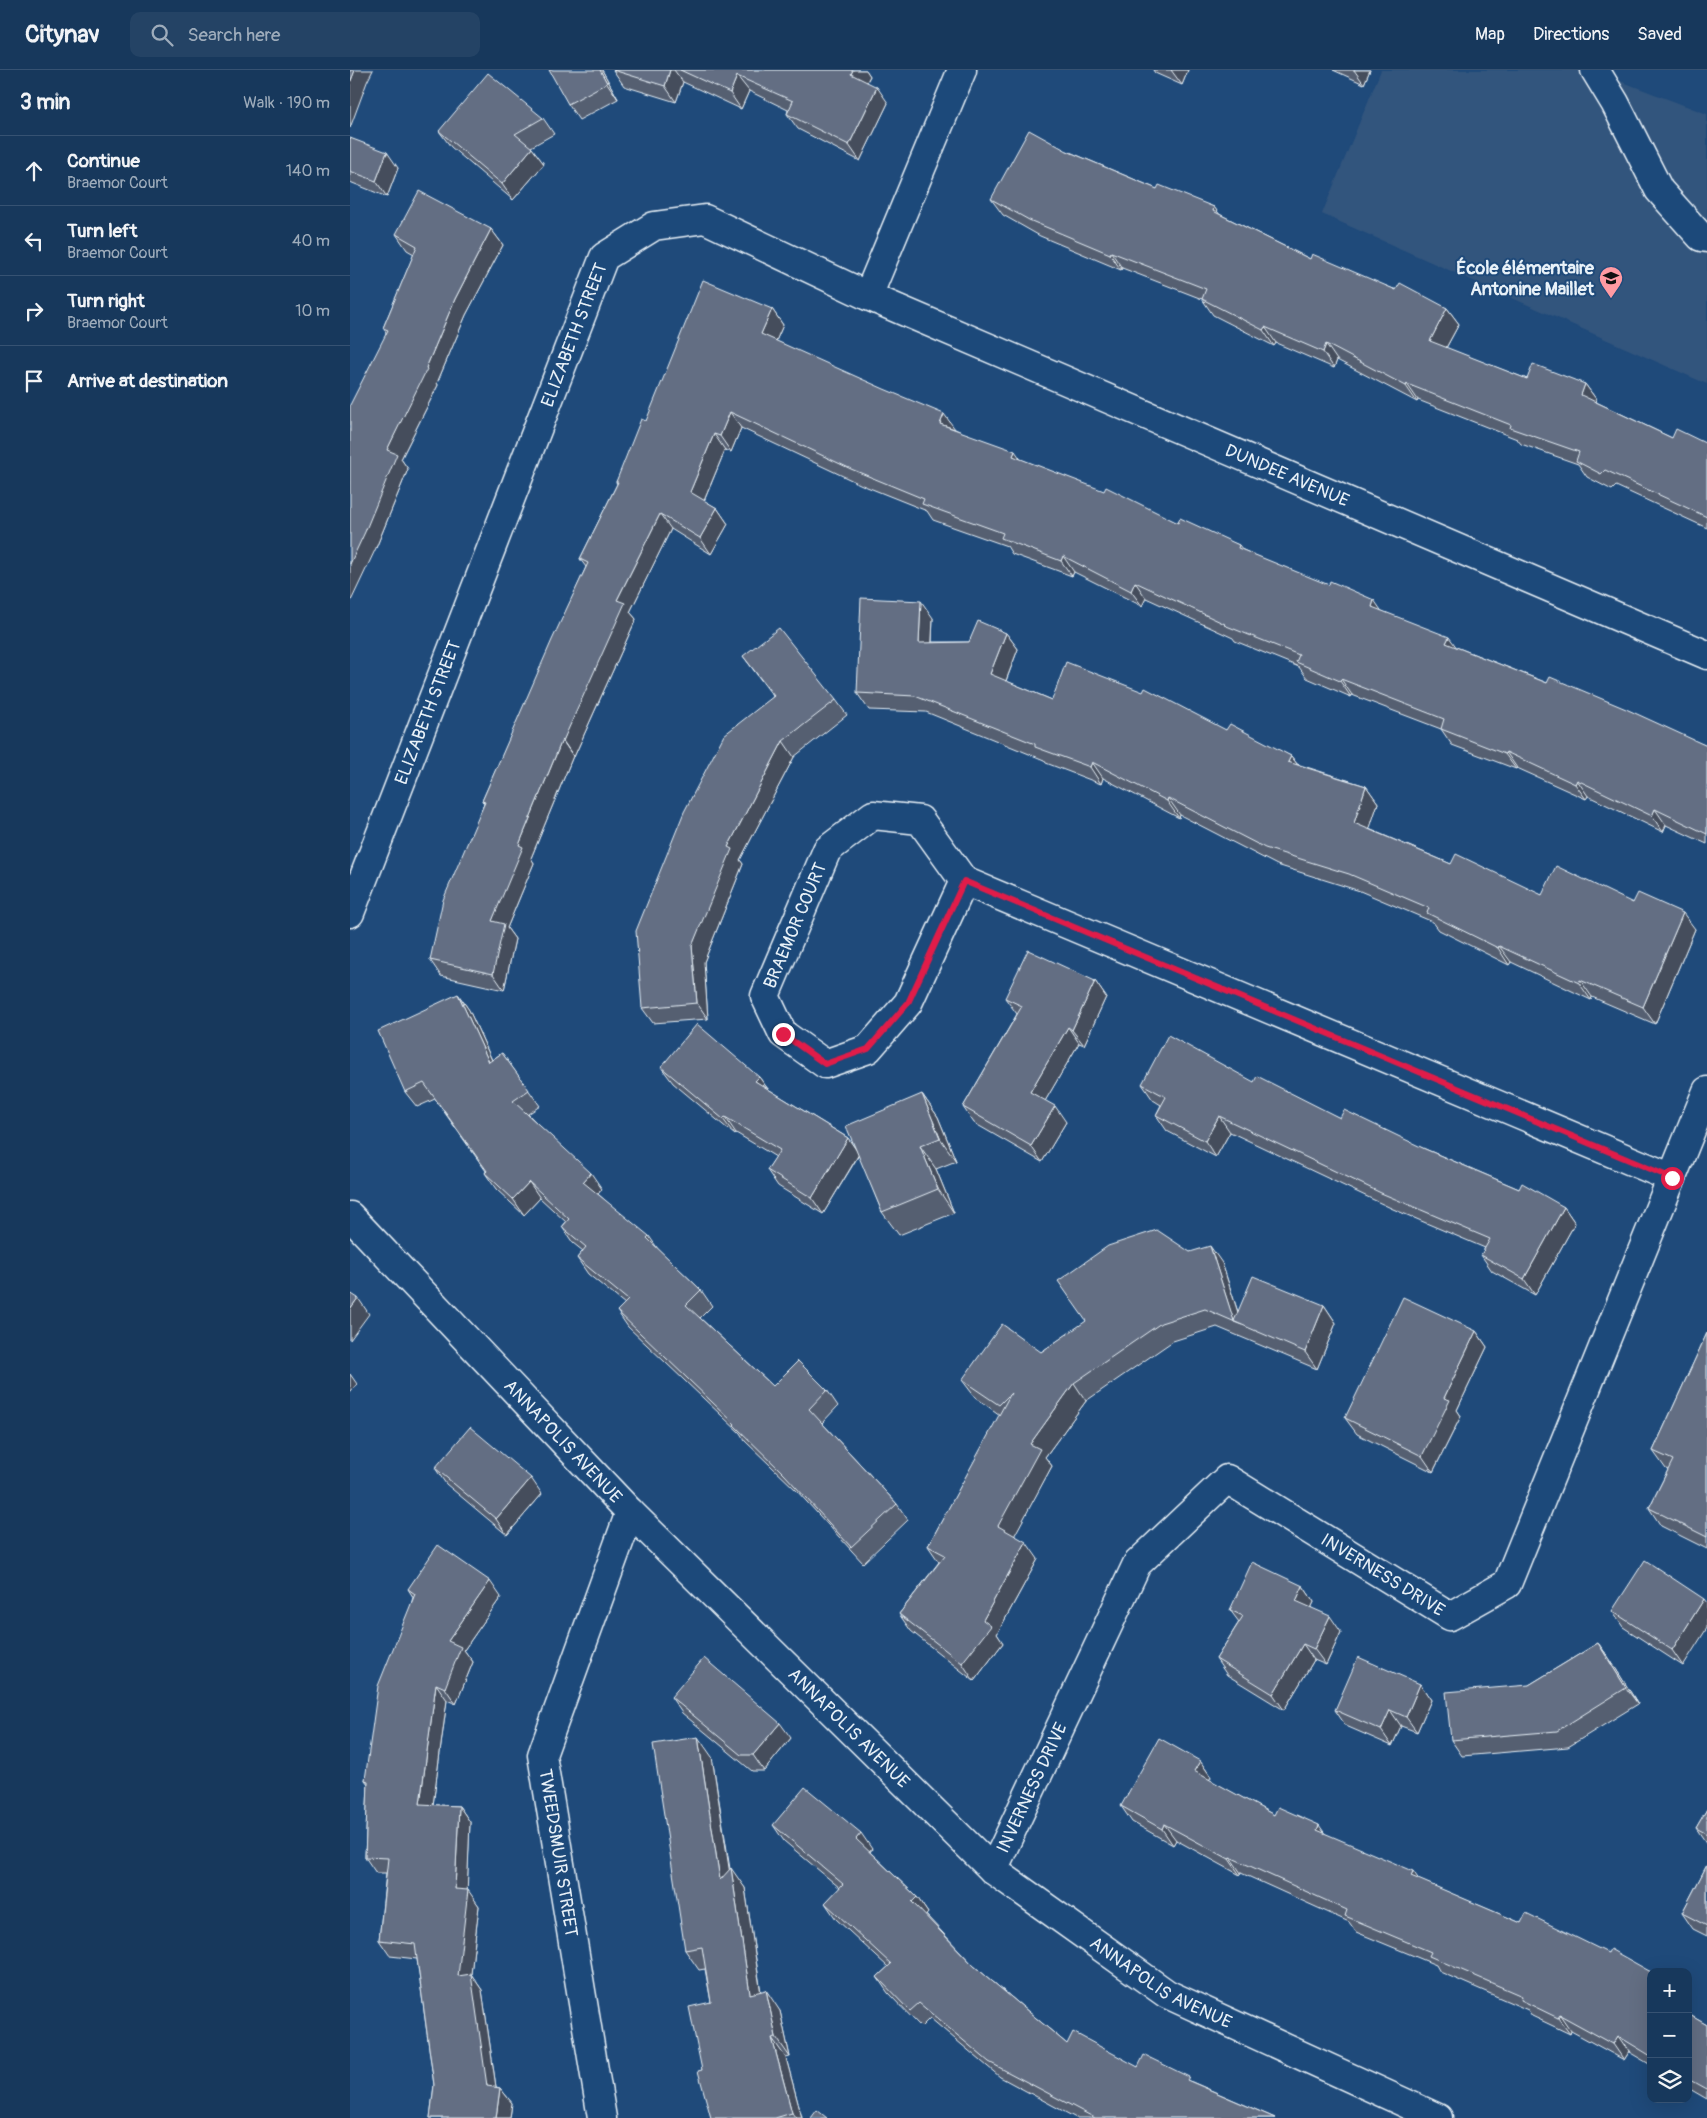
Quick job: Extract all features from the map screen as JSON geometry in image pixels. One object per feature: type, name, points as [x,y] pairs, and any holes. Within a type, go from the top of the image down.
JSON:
[{"type":"street","points":[[868,296],[962,70]]},
{"type":"street","points":[[1595,70],[1615,103],[1659,190],[1701,237],[1707,238]]},
{"type":"street","name":"ELIZABETH STREET","points":[[350,913],[604,257],[654,226],[705,219],[868,296]]},
{"type":"street","name":"DUNDEE AVENUE","points":[[868,296],[1707,655]]},
{"type":"street","name":"BRAEMOR COURT","points":[[873,815],[920,820],[964,881],[908,1003],[868,1049],[825,1064],[783,1034],[765,996],[827,850],[873,815]]},
{"type":"street","points":[[964,881],[1672,1178]]},
{"type":"street","name":"INVERNESS DRIVE","points":[[993,1870],[1137,1564],[1227,1479],[1450,1616],[1507,1584],[1707,1091]]},
{"type":"street","name":"ANNAPOLIS AVENUE","points":[[350,1216],[630,1512],[993,1870],[1167,1994],[1438,2118]]},
{"type":"street","name":"TWEEDSMUIR STREET","points":[[602,2118],[542,1755],[630,1512]]},
{"type":"shaded area","name":"École élémentaire Antonine Maillet","points":[[1381,70],[1591,70],[1707,114],[1707,384],[1322,214]]},
{"type":"building","points":[[350,70],[355,70],[350,83]]},
{"type":"building","points":[[549,70],[600,70],[607,83],[568,104]]},
{"type":"building","points":[[613,70],[670,70],[665,86]]},
{"type":"building","points":[[680,70],[853,70],[851,74],[877,87],[849,145],[787,114],[793,101],[737,76],[730,93]]},
{"type":"building","points":[[488,73],[543,118],[515,134],[532,148],[502,184],[439,131]]},
{"type":"building","points":[[1029,130],[1067,151],[1157,189],[1159,185],[1214,207],[1213,211],[1310,259],[1312,254],[1396,290],[1400,283],[1447,308],[1430,341],[1527,379],[1533,364],[1585,384],[1581,395],[1672,438],[1676,429],[1707,444],[1707,517],[1605,470],[1601,474],[1576,461],[1579,452],[1510,428],[1511,425],[1407,384],[1406,386],[1326,344],[1323,352],[1265,327],[1263,330],[1202,299],[1206,289],[1111,252],[1110,254],[1029,220],[991,199]]},
{"type":"building","points":[[350,138],[387,152],[376,181],[350,171]]},
{"type":"building","points":[[419,191],[491,229],[455,299],[427,369],[387,450],[397,454],[350,564],[350,405],[388,330],[383,328],[417,246],[396,234]]},
{"type":"building","points":[[703,280],[772,309],[761,334],[944,414],[940,424],[1015,451],[1013,456],[1104,491],[1106,487],[1178,523],[1180,518],[1239,545],[1238,548],[1329,585],[1330,581],[1374,600],[1372,607],[1449,637],[1446,643],[1547,683],[1550,677],[1707,746],[1707,834],[1655,809],[1652,816],[1577,780],[1575,784],[1506,752],[1505,754],[1441,729],[1444,719],[1341,679],[1340,681],[1296,662],[1299,655],[1224,625],[1135,582],[1131,591],[1063,556],[1061,561],[1001,538],[1003,533],[922,504],[924,499],[851,469],[730,412],[720,436],[714,434],[690,492],[717,508],[700,538],[660,514],[617,600],[625,603],[562,740],[519,845],[523,847],[492,921],[504,924],[493,974],[430,960],[443,900],[485,802],[482,801],[552,640],[588,563],[580,559],[618,482],[616,482],[641,419],[646,421]]},
{"type":"building","points":[[861,598],[921,601],[919,643],[969,642],[978,621],[1006,633],[990,674],[1052,700],[1066,662],[1143,692],[1145,688],[1226,730],[1230,724],[1291,756],[1288,762],[1366,786],[1354,823],[1451,864],[1456,854],[1542,895],[1556,866],[1633,903],[1638,893],[1683,913],[1643,1007],[1580,980],[1579,983],[1499,946],[1498,948],[1427,913],[1429,908],[1349,874],[1265,848],[1168,798],[1167,801],[1092,762],[1090,767],[1035,747],[1035,744],[915,696],[857,693]]},
{"type":"building","points":[[779,628],[836,700],[783,741],[728,847],[732,849],[692,946],[697,1003],[642,1008],[636,931],[684,812],[724,735],[774,696],[743,656]]},
{"type":"building","points":[[1028,950],[1095,981],[1072,1030],[1068,1027],[1030,1092],[1055,1106],[1031,1146],[963,1107],[1022,1006],[1005,998]]},
{"type":"building","points":[[458,994],[489,1062],[502,1053],[529,1090],[513,1101],[591,1173],[583,1182],[649,1236],[647,1238],[701,1290],[686,1305],[773,1386],[798,1361],[827,1390],[809,1409],[897,1504],[851,1547],[735,1424],[617,1311],[628,1300],[577,1258],[586,1247],[562,1227],[569,1219],[529,1182],[513,1199],[485,1173],[487,1171],[424,1083],[405,1092],[378,1031]]},
{"type":"building","points":[[697,1024],[759,1077],[755,1081],[848,1138],[812,1198],[767,1170],[780,1150],[725,1117],[723,1119],[661,1067]]},
{"type":"building","points":[[1168,1035],[1254,1082],[1257,1076],[1340,1118],[1344,1110],[1425,1149],[1519,1189],[1522,1183],[1564,1207],[1524,1279],[1481,1255],[1490,1239],[1381,1193],[1219,1116],[1205,1141],[1156,1115],[1166,1097],[1142,1084]]},
{"type":"building","points":[[922,1094],[940,1138],[920,1146],[938,1189],[882,1212],[846,1126]]},
{"type":"building","points":[[1157,1230],[1190,1252],[1210,1246],[1234,1321],[1253,1276],[1324,1305],[1305,1352],[1205,1309],[1161,1323],[1074,1383],[1030,1444],[1040,1449],[998,1526],[1026,1542],[983,1620],[991,1626],[962,1663],[899,1614],[945,1555],[928,1546],[1011,1393],[999,1405],[962,1380],[1002,1324],[1041,1352],[1086,1321],[1058,1281],[1108,1246]]},
{"type":"building","points":[[350,1293],[358,1298],[350,1309]]},
{"type":"building","points":[[1403,1297],[1476,1331],[1444,1398],[1450,1400],[1422,1456],[1345,1418]]},
{"type":"building","points":[[1707,1333],[1707,1537],[1649,1508],[1673,1460],[1653,1451]]},
{"type":"building","points":[[470,1427],[531,1478],[496,1519],[435,1468]]},
{"type":"building","points":[[438,1545],[490,1581],[448,1641],[461,1647],[445,1688],[436,1684],[420,1804],[459,1806],[455,1889],[468,1890],[458,1976],[471,1974],[487,2086],[500,2088],[496,2118],[430,2118],[434,2085],[415,1944],[379,1940],[388,1858],[365,1857],[368,1781],[365,1780],[378,1686],[415,1594],[408,1589]]},
{"type":"building","points":[[1645,1560],[1704,1599],[1672,1650],[1612,1611]]},
{"type":"building","points":[[1252,1562],[1303,1586],[1296,1601],[1330,1616],[1314,1649],[1303,1644],[1273,1694],[1216,1659],[1243,1616],[1230,1610]]},
{"type":"building","points":[[1598,1643],[1626,1688],[1557,1731],[1451,1740],[1446,1692],[1529,1685]]},
{"type":"building","points":[[1358,1657],[1420,1684],[1406,1717],[1390,1710],[1381,1730],[1335,1710]]},
{"type":"building","points":[[704,1658],[780,1723],[753,1755],[741,1755],[671,1697]]},
{"type":"building","points":[[698,1737],[720,1880],[731,1868],[750,1994],[766,1990],[776,2037],[772,2038],[792,2113],[775,2118],[711,2118],[698,2071],[702,2070],[689,2007],[711,2002],[702,1947],[685,1950],[653,1744]]},
{"type":"building","points":[[1159,1738],[1200,1761],[1194,1771],[1274,1815],[1278,1807],[1319,1825],[1317,1830],[1413,1871],[1411,1876],[1521,1923],[1526,1913],[1608,1953],[1610,1949],[1647,1970],[1647,2054],[1618,2036],[1613,2044],[1560,2015],[1558,2018],[1521,2000],[1522,1996],[1429,1956],[1431,1952],[1345,1916],[1347,1910],[1230,1857],[1229,1859],[1164,1824],[1162,1829],[1121,1806]]},
{"type":"building","points":[[805,1787],[861,1833],[856,1839],[917,1897],[912,1902],[974,1966],[1067,2044],[1073,2032],[1138,2067],[1144,2055],[1189,2077],[1187,2080],[1275,2118],[1095,2118],[989,2062],[919,2003],[910,2011],[877,1977],[891,1964],[825,1903],[843,1884],[773,1825]]},
{"type":"building","points":[[1707,1809],[1707,1834],[1696,1828]]},
{"type":"building","points":[[1707,1865],[1707,1926],[1682,1913]]},
{"type":"building","points":[[1692,2016],[1707,2025],[1706,2089],[1692,2081]]},
{"type":"building","points":[[817,2110],[827,2118],[811,2118]]},
{"type":"place","name":"École élémentaire Antonine Maillet","points":[[1611,299]]},
{"type":"route","points":[[783,1034],[825,1064],[868,1049],[908,1003],[964,881],[1672,1178]]}]
